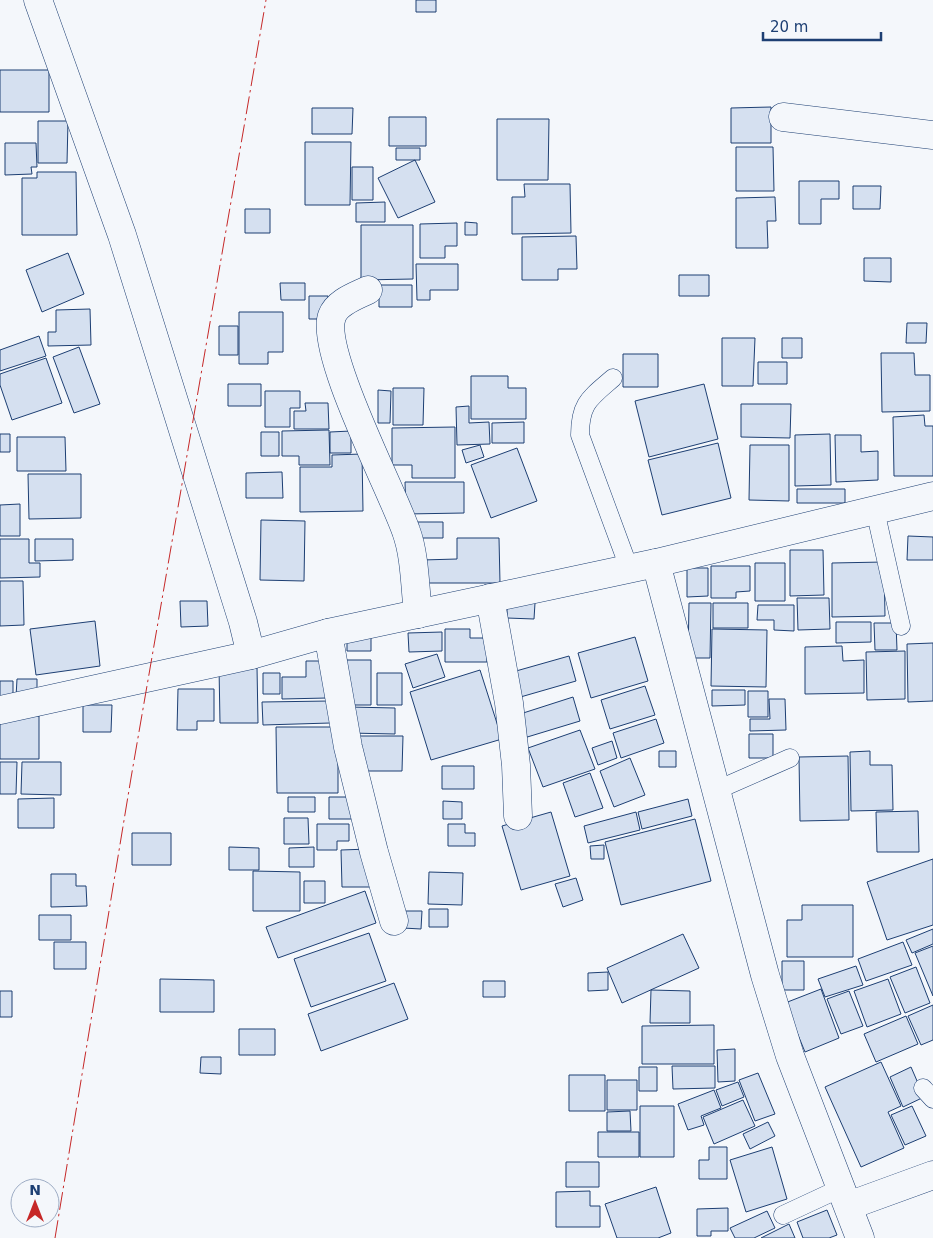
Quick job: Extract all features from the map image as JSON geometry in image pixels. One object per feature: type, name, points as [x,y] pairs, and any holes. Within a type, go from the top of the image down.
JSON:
[{"type":"street","points":[[38,0],[128,253],[243,622],[251,655]]},
{"type":"street","points":[[783,117],[933,136]]},
{"type":"street","points":[[368,290],[342,303],[332,316],[331,338],[352,404],[407,533],[418,614]]},
{"type":"street","points":[[0,710],[251,655],[328,633],[656,563],[933,496]]},
{"type":"street","points":[[656,563],[765,976],[790,1056],[860,1238]]},
{"type":"street","points":[[490,598],[509,703],[516,766],[518,816]]},
{"type":"street","points":[[328,633],[348,747],[374,852],[394,921]]},
{"type":"street","points":[[844,1197],[933,1175]]},
{"type":"lane","points":[[613,378],[588,399],[580,419],[580,435],[629,568]]},
{"type":"lane","points":[[875,510],[902,626]]},
{"type":"lane","points":[[717,790],[790,758]]},
{"type":"lane","points":[[783,1215],[844,1197]]},
{"type":"building","points":[[416,0],[436,0],[436,12],[416,12]]},
{"type":"building","points":[[0,70],[49,70],[49,112],[0,112]]},
{"type":"building","points":[[771,107],[771,143],[731,143],[731,108]]},
{"type":"building","points":[[312,108],[353,108],[352,134],[312,134]]},
{"type":"building","points":[[389,117],[426,117],[426,146],[389,146]]},
{"type":"building","points":[[497,119],[549,119],[548,180],[497,180]]},
{"type":"building","points":[[38,121],[68,121],[67,163],[38,163]]},
{"type":"building","points":[[305,142],[351,142],[350,205],[305,205]]},
{"type":"building","points":[[5,143],[36,143],[37,167],[31,167],[32,174],[5,175]]},
{"type":"building","points":[[736,147],[773,147],[774,191],[736,191]]},
{"type":"building","points":[[396,148],[420,148],[420,160],[396,160]]},
{"type":"building","points":[[415,160],[435,202],[398,218],[378,178]]},
{"type":"building","points":[[352,167],[373,167],[373,200],[352,200]]},
{"type":"building","points":[[37,172],[76,172],[77,235],[22,235],[22,178],[37,178]]},
{"type":"building","points":[[799,181],[839,181],[839,199],[821,199],[821,224],[799,224]]},
{"type":"building","points":[[524,184],[570,184],[571,233],[512,234],[512,197],[525,197]]},
{"type":"building","points":[[853,186],[881,186],[880,209],[853,209]]},
{"type":"building","points":[[775,197],[776,221],[767,221],[768,248],[736,248],[736,198]]},
{"type":"building","points":[[385,202],[385,222],[356,222],[356,203]]},
{"type":"building","points":[[245,209],[270,209],[270,233],[245,233]]},
{"type":"building","points":[[465,222],[477,223],[477,235],[465,235]]},
{"type":"building","points":[[457,223],[457,246],[445,246],[445,258],[420,258],[420,224]]},
{"type":"building","points":[[361,225],[413,225],[413,279],[361,280]]},
{"type":"building","points":[[576,236],[577,269],[558,269],[558,280],[522,280],[522,237]]},
{"type":"building","points":[[68,253],[84,294],[42,312],[26,270]]},
{"type":"building","points":[[864,258],[891,258],[891,282],[864,281]]},
{"type":"building","points":[[416,264],[458,264],[458,290],[430,290],[430,300],[417,300]]},
{"type":"building","points":[[679,275],[709,275],[709,296],[679,296]]},
{"type":"building","points":[[280,283],[305,283],[305,300],[281,300]]},
{"type":"building","points":[[379,285],[412,285],[412,307],[379,307]]},
{"type":"building","points":[[309,296],[328,296],[328,319],[309,319]]},
{"type":"building","points":[[90,309],[91,345],[48,346],[48,332],[56,332],[56,310]]},
{"type":"building","points":[[239,312],[283,312],[283,352],[268,352],[268,364],[239,364]]},
{"type":"building","points":[[907,323],[927,323],[926,343],[906,343]]},
{"type":"building","points":[[219,326],[238,326],[238,355],[219,355]]},
{"type":"building","points":[[39,336],[46,356],[0,371],[0,350]]},
{"type":"building","points":[[722,338],[755,338],[753,386],[722,386]]},
{"type":"building","points":[[782,338],[802,338],[802,358],[782,358]]},
{"type":"building","points":[[79,347],[100,404],[74,413],[53,357]]},
{"type":"building","points":[[881,353],[914,353],[915,375],[930,375],[930,411],[882,412]]},
{"type":"building","points":[[623,354],[658,354],[658,387],[623,387]]},
{"type":"building","points":[[46,358],[62,403],[12,420],[0,385],[0,374]]},
{"type":"building","points":[[758,362],[787,362],[787,384],[758,384]]},
{"type":"building","points":[[471,376],[508,376],[508,388],[526,388],[526,419],[471,419]]},
{"type":"building","points":[[228,384],[261,384],[261,406],[228,406]]},
{"type":"building","points":[[704,384],[718,439],[649,457],[635,401]]},
{"type":"building","points":[[393,388],[424,388],[423,425],[393,425]]},
{"type":"building","points":[[378,390],[391,391],[390,423],[378,423]]},
{"type":"building","points":[[265,391],[300,391],[300,408],[290,408],[290,427],[265,427]]},
{"type":"building","points":[[305,403],[328,403],[329,429],[294,429],[294,411],[306,411]]},
{"type":"building","points":[[741,404],[791,404],[790,438],[741,437]]},
{"type":"building","points":[[469,406],[469,423],[489,422],[490,444],[457,445],[456,407]]},
{"type":"building","points":[[924,415],[925,426],[933,426],[933,476],[894,476],[893,417]]},
{"type":"building","points":[[524,422],[524,443],[492,443],[492,423]]},
{"type":"building","points":[[455,427],[455,478],[412,478],[412,465],[392,465],[392,428]]},
{"type":"building","points":[[329,430],[330,465],[299,465],[299,456],[282,456],[282,431]]},
{"type":"building","points":[[351,431],[351,453],[330,453],[330,432]]},
{"type":"building","points":[[261,432],[279,432],[279,456],[261,456]]},
{"type":"building","points":[[0,434],[10,434],[10,452],[0,452]]},
{"type":"building","points":[[830,434],[831,485],[795,486],[795,435]]},
{"type":"building","points":[[835,435],[861,435],[861,452],[878,451],[878,480],[836,482]]},
{"type":"building","points":[[17,437],[65,437],[66,471],[17,471]]},
{"type":"building","points":[[718,443],[731,498],[662,515],[648,460]]},
{"type":"building","points":[[480,445],[484,457],[466,463],[462,450]]},
{"type":"building","points":[[750,445],[789,445],[789,501],[749,500]]},
{"type":"building","points":[[517,448],[537,501],[491,518],[471,465]]},
{"type":"building","points":[[362,454],[363,511],[300,512],[300,467],[332,467],[332,455]]},
{"type":"building","points":[[282,472],[283,498],[246,498],[246,473]]},
{"type":"building","points":[[28,474],[81,474],[81,518],[29,519]]},
{"type":"building","points":[[405,482],[464,482],[464,513],[406,514]]},
{"type":"building","points":[[797,489],[845,489],[845,503],[797,503]]},
{"type":"building","points":[[20,504],[20,536],[0,536],[0,505]]},
{"type":"building","points":[[261,520],[305,521],[304,581],[260,580]]},
{"type":"building","points":[[415,522],[443,522],[443,538],[415,538]]},
{"type":"building","points":[[908,536],[933,537],[933,560],[907,560]]},
{"type":"building","points":[[457,538],[499,538],[500,583],[422,583],[422,560],[457,559]]},
{"type":"building","points":[[0,539],[29,539],[29,563],[40,563],[40,577],[0,578]]},
{"type":"building","points":[[35,539],[73,539],[73,560],[35,561]]},
{"type":"building","points":[[790,550],[823,550],[824,595],[790,596]]},
{"type":"building","points":[[884,562],[885,616],[832,617],[832,563]]},
{"type":"building","points":[[755,563],[785,563],[785,601],[755,601]]},
{"type":"building","points":[[711,566],[750,566],[750,591],[736,592],[736,598],[711,598]]},
{"type":"building","points":[[687,568],[708,568],[708,596],[687,597]]},
{"type":"building","points":[[0,581],[23,581],[24,625],[0,626]]},
{"type":"building","points":[[797,598],[829,598],[830,629],[798,630]]},
{"type":"building","points":[[180,601],[207,601],[208,626],[181,627]]},
{"type":"building","points":[[507,602],[535,603],[534,619],[507,618]]},
{"type":"building","points":[[689,603],[711,603],[710,658],[688,658]]},
{"type":"building","points":[[713,603],[748,603],[748,628],[713,628]]},
{"type":"building","points":[[758,605],[794,605],[794,631],[774,630],[774,620],[757,620]]},
{"type":"building","points":[[95,621],[100,666],[36,675],[30,629]]},
{"type":"building","points":[[836,622],[871,622],[871,642],[836,643]]},
{"type":"building","points":[[874,623],[896,623],[897,650],[875,650]]},
{"type":"building","points":[[445,629],[470,629],[470,638],[487,638],[487,662],[445,662]]},
{"type":"building","points":[[712,629],[767,630],[766,687],[711,686]]},
{"type":"building","points":[[347,631],[371,631],[371,651],[347,651]]},
{"type":"building","points":[[442,632],[442,651],[409,652],[408,633]]},
{"type":"building","points":[[635,637],[648,681],[591,698],[578,653]]},
{"type":"building","points":[[933,643],[933,701],[908,702],[907,644]]},
{"type":"building","points":[[842,646],[843,661],[864,660],[864,693],[805,694],[805,647]]},
{"type":"building","points":[[905,651],[905,699],[867,700],[866,652]]},
{"type":"building","points":[[437,654],[445,677],[413,688],[405,664]]},
{"type":"building","points":[[569,656],[576,681],[517,698],[509,673]]},
{"type":"building","points":[[342,660],[371,660],[371,705],[342,705]]},
{"type":"building","points":[[306,661],[327,661],[327,698],[282,699],[282,677],[306,677]]},
{"type":"building","points":[[219,667],[257,667],[258,723],[220,723]]},
{"type":"building","points":[[480,670],[502,739],[431,760],[410,692]]},
{"type":"building","points":[[263,673],[280,673],[280,694],[263,694]]},
{"type":"building","points":[[377,673],[402,673],[402,705],[377,705]]},
{"type":"building","points":[[17,679],[37,679],[37,697],[16,697]]},
{"type":"building","points":[[0,681],[13,681],[13,699],[0,700]]},
{"type":"building","points":[[645,686],[655,715],[610,729],[601,700]]},
{"type":"building","points":[[178,689],[214,689],[214,721],[197,721],[197,730],[177,730]]},
{"type":"building","points":[[712,690],[745,690],[745,705],[712,706]]},
{"type":"building","points":[[748,691],[768,691],[768,717],[748,717]]},
{"type":"building","points":[[573,697],[580,721],[524,738],[517,715]]},
{"type":"building","points":[[769,699],[785,699],[786,730],[750,731],[750,719],[770,719]]},
{"type":"building","points":[[329,701],[330,723],[263,725],[262,702]]},
{"type":"building","points":[[83,705],[112,705],[111,732],[83,732]]},
{"type":"building","points":[[349,707],[395,708],[395,734],[349,733]]},
{"type":"building","points":[[0,715],[39,716],[39,759],[0,759]]},
{"type":"building","points":[[656,719],[664,743],[621,758],[613,733]]},
{"type":"building","points":[[276,727],[338,727],[338,793],[277,793]]},
{"type":"building","points":[[580,730],[595,769],[543,787],[528,748]]},
{"type":"building","points":[[749,734],[773,734],[773,758],[749,758]]},
{"type":"building","points":[[357,736],[403,736],[402,771],[357,771]]},
{"type":"building","points":[[612,741],[617,758],[598,765],[592,748]]},
{"type":"building","points":[[659,751],[676,751],[676,767],[659,767]]},
{"type":"building","points":[[870,751],[870,765],[892,765],[893,810],[851,811],[850,752]]},
{"type":"building","points":[[848,756],[849,820],[800,821],[799,757]]},
{"type":"building","points":[[630,758],[645,795],[614,807],[600,771]]},
{"type":"building","points":[[0,762],[17,762],[16,794],[0,794]]},
{"type":"building","points":[[22,762],[61,762],[61,795],[21,794]]},
{"type":"building","points":[[442,766],[474,766],[474,789],[442,789]]},
{"type":"building","points":[[590,773],[603,808],[575,817],[563,783]]},
{"type":"building","points":[[288,797],[315,797],[315,812],[288,812]]},
{"type":"building","points":[[329,797],[353,797],[353,819],[329,819]]},
{"type":"building","points":[[54,798],[54,828],[18,828],[18,799]]},
{"type":"building","points":[[688,799],[692,816],[642,829],[638,812]]},
{"type":"building","points":[[443,801],[462,802],[462,819],[443,819]]},
{"type":"building","points":[[918,811],[919,852],[877,852],[876,812]]},
{"type":"building","points":[[551,812],[570,876],[521,890],[502,826]]},
{"type":"building","points":[[636,812],[640,830],[588,843],[584,826]]},
{"type":"building","points":[[284,818],[308,818],[309,844],[284,844]]},
{"type":"building","points":[[695,819],[711,881],[621,905],[605,842]]},
{"type":"building","points":[[317,824],[349,824],[349,841],[337,841],[337,850],[317,850]]},
{"type":"building","points":[[448,824],[465,824],[465,833],[475,833],[475,846],[448,846]]},
{"type":"building","points":[[132,833],[171,833],[171,865],[132,865]]},
{"type":"building","points":[[604,845],[604,859],[591,859],[590,846]]},
{"type":"building","points":[[229,847],[259,848],[259,870],[229,870]]},
{"type":"building","points":[[314,847],[314,867],[289,867],[289,848]]},
{"type":"building","points":[[369,849],[370,887],[342,887],[341,850]]},
{"type":"building","points":[[933,859],[933,925],[887,940],[867,882]]},
{"type":"building","points":[[253,871],[300,872],[300,911],[253,911]]},
{"type":"building","points":[[429,872],[463,873],[462,905],[428,904]]},
{"type":"building","points":[[51,874],[76,874],[76,886],[86,886],[87,906],[51,907]]},
{"type":"building","points":[[576,878],[583,900],[563,907],[555,884]]},
{"type":"building","points":[[304,881],[325,881],[325,903],[304,903]]},
{"type":"building","points":[[365,891],[376,923],[278,958],[266,927]]},
{"type":"building","points":[[802,905],[853,905],[853,957],[787,957],[787,920],[802,920]]},
{"type":"building","points":[[429,909],[448,909],[448,927],[429,927]]},
{"type":"building","points":[[403,911],[422,911],[421,929],[403,928]]},
{"type":"building","points":[[39,915],[71,915],[71,940],[39,940]]},
{"type":"building","points":[[933,929],[933,944],[912,953],[906,940]]},
{"type":"building","points":[[369,933],[386,981],[311,1007],[294,959]]},
{"type":"building","points":[[683,934],[699,968],[622,1003],[607,968]]},
{"type":"building","points":[[54,942],[86,942],[86,969],[54,969]]},
{"type":"building","points":[[903,942],[912,965],[866,981],[858,959]]},
{"type":"building","points":[[933,946],[933,996],[915,953]]},
{"type":"building","points":[[782,961],[804,961],[804,990],[782,990]]},
{"type":"building","points":[[856,966],[863,985],[825,997],[818,979]]},
{"type":"building","points":[[916,967],[930,1003],[905,1013],[890,977]]},
{"type":"building","points":[[608,972],[608,990],[588,991],[588,973]]},
{"type":"building","points":[[160,979],[214,980],[214,1012],[160,1012]]},
{"type":"building","points":[[888,979],[901,1014],[867,1027],[854,991]]},
{"type":"building","points":[[483,981],[505,981],[505,997],[483,997]]},
{"type":"building","points":[[394,983],[408,1019],[321,1051],[308,1014]]},
{"type":"building","points":[[821,989],[839,1038],[805,1052],[785,1003]]},
{"type":"building","points":[[651,990],[690,991],[690,1023],[650,1023]]},
{"type":"building","points":[[0,991],[12,991],[12,1017],[0,1017]]},
{"type":"building","points":[[849,991],[863,1026],[841,1034],[827,999]]},
{"type":"building","points":[[933,1005],[933,1040],[921,1045],[908,1016]]},
{"type":"building","points":[[906,1016],[918,1044],[876,1062],[864,1034]]},
{"type":"building","points":[[714,1025],[714,1064],[642,1064],[642,1026]]},
{"type":"building","points":[[239,1029],[275,1029],[275,1055],[239,1055]]},
{"type":"building","points":[[735,1049],[735,1081],[718,1082],[717,1050]]},
{"type":"building","points":[[201,1057],[221,1057],[221,1074],[200,1073]]},
{"type":"building","points":[[881,1062],[901,1106],[888,1112],[904,1148],[861,1167],[825,1087]]},
{"type":"building","points":[[672,1066],[715,1066],[715,1088],[673,1089]]},
{"type":"building","points":[[639,1067],[657,1067],[657,1091],[639,1091]]},
{"type":"building","points":[[911,1067],[924,1097],[903,1107],[890,1077]]},
{"type":"building","points":[[758,1073],[775,1114],[755,1121],[739,1080]]},
{"type":"building","points":[[569,1075],[605,1075],[605,1111],[569,1111]]},
{"type":"building","points":[[607,1080],[637,1080],[637,1110],[607,1110]]},
{"type":"building","points":[[738,1082],[744,1097],[722,1106],[716,1090]]},
{"type":"building","points":[[714,1090],[721,1108],[701,1116],[704,1125],[688,1130],[678,1104]]},
{"type":"building","points":[[743,1100],[755,1126],[714,1144],[703,1117]]},
{"type":"building","points":[[640,1106],[674,1106],[674,1157],[640,1157]]},
{"type":"building","points":[[912,1106],[926,1136],[905,1145],[891,1115]]},
{"type":"building","points":[[630,1111],[631,1131],[607,1131],[607,1112]]},
{"type":"building","points":[[768,1122],[775,1136],[750,1149],[743,1134]]},
{"type":"building","points":[[598,1132],[639,1132],[639,1157],[598,1157]]},
{"type":"building","points":[[709,1147],[727,1147],[727,1179],[699,1179],[699,1160],[709,1160]]},
{"type":"building","points":[[772,1147],[787,1199],[746,1212],[730,1160]]},
{"type":"building","points":[[566,1162],[599,1162],[599,1187],[566,1187]]},
{"type":"building","points":[[656,1187],[671,1233],[658,1238],[617,1238],[605,1204]]},
{"type":"building","points":[[590,1191],[590,1206],[600,1206],[600,1227],[556,1227],[556,1192]]},
{"type":"building","points":[[728,1208],[728,1231],[711,1231],[711,1236],[697,1236],[697,1209]]},
{"type":"building","points":[[827,1210],[837,1235],[829,1238],[803,1238],[797,1222]]},
{"type":"building","points":[[767,1211],[775,1228],[754,1238],[735,1238],[730,1228]]},
{"type":"building","points":[[789,1224],[795,1238],[761,1238]]},
{"type":"power","points":[[55,1238],[131,778],[266,0]]}]
